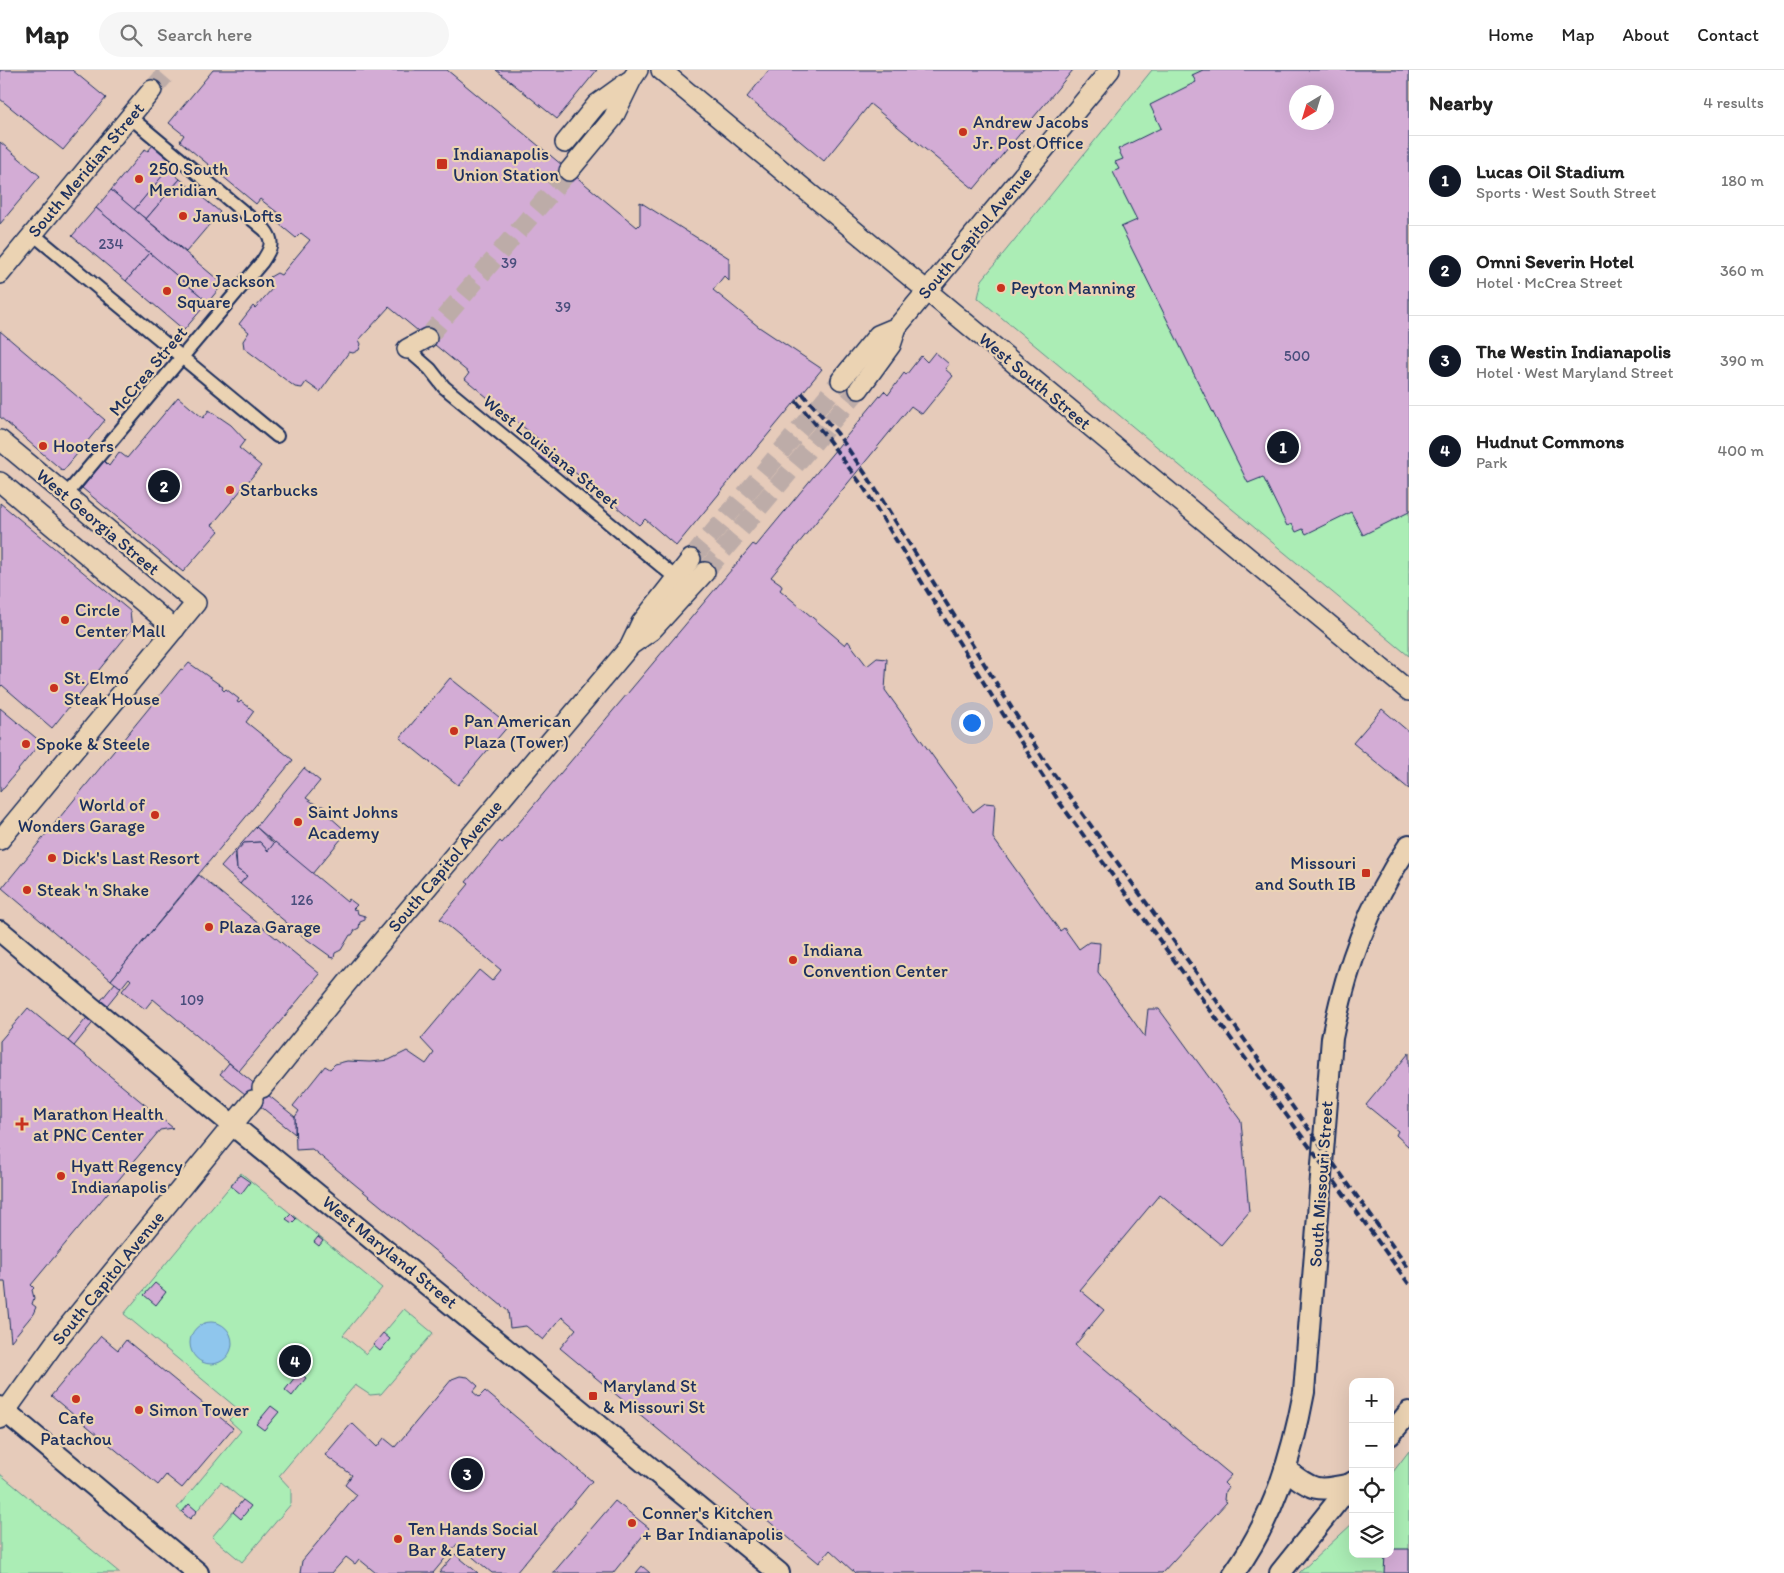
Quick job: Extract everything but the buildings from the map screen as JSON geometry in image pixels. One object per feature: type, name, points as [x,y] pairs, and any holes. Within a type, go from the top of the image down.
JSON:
[{"type":"main road","name":"West South Street","points":[[661,70],[1409,691]]},
{"type":"main road","name":"South Capitol Avenue","points":[[859,389],[891,345],[897,327],[1110,70]]},
{"type":"main road","points":[[565,143],[597,104],[635,74]]},
{"type":"main road","points":[[569,171],[613,118],[635,74]]},
{"type":"main road","name":"South Meridian Street","points":[[0,274],[152,90]]},
{"type":"main road","name":"South Capitol Avenue","points":[[841,380],[878,335],[897,327]]},
{"type":"main road","points":[[407,349],[427,338]]},
{"type":"main road","name":"West Georgia Street","points":[[0,440],[196,603],[175,629],[0,482]]},
{"type":"main road","name":"South Capitol Avenue","points":[[631,645],[641,623],[691,559]]},
{"type":"main road","name":"South Capitol Avenue","points":[[2,1413],[56,1341],[257,1094],[631,645],[651,631],[705,572]]},
{"type":"main road","points":[[0,840],[175,629]]},
{"type":"main road","name":"South Missouri Street","points":[[1234,1573],[1260,1531],[1274,1501],[1285,1469],[1299,1416],[1307,1364],[1332,1038],[1345,980],[1368,914],[1383,886],[1409,846]]},
{"type":"main road","name":"West Maryland Street","points":[[0,931],[779,1573]]},
{"type":"main road","points":[[1394,1430],[1409,1412]]},
{"type":"main road","points":[[2,1413],[198,1573]]},
{"type":"main road","points":[[1285,1469],[1308,1486],[1318,1489],[1327,1490],[1349,1484]]},
{"type":"main road","points":[[1280,1573],[1349,1487]]},
{"type":"street","name":"McCrea Street","points":[[66,495],[262,262],[272,244],[272,239],[265,230],[130,117]]},
{"type":"street","points":[[33,234],[277,436]]},
{"type":"street","name":"West Louisiana Street","points":[[407,349],[430,368],[444,387],[676,578]]},
{"type":"green space","points":[[1152,70],[1409,70],[1409,656],[978,298],[982,280]]},
{"type":"green space","points":[[241,1173],[382,1288],[343,1335],[366,1354],[404,1309],[433,1333],[381,1394],[370,1395],[355,1385],[279,1476],[291,1489],[291,1504],[242,1562],[212,1537],[243,1500],[221,1482],[190,1519],[177,1508],[241,1431],[229,1420],[238,1409],[124,1314]]},
{"type":"green space","points":[[1409,1451],[1409,1573],[1299,1573],[1349,1527],[1349,1558],[1394,1558],[1394,1471]]},
{"type":"green space","points":[[0,1474],[120,1573],[0,1573]]},
{"type":"water","points":[[215,1322],[223,1325],[229,1331],[232,1343],[229,1355],[223,1361],[207,1364],[199,1361],[193,1355],[190,1339],[193,1331],[199,1325]]},
{"type":"tunnel","points":[[152,90],[169,70]]},
{"type":"tunnel","points":[[427,338],[569,171]]},
{"type":"tunnel","points":[[691,559],[841,380]]},
{"type":"tunnel","points":[[705,572],[859,389]]},
{"type":"railway","points":[[802,393],[837,433],[869,479],[1046,763],[1409,1269]]},
{"type":"railway","points":[[796,401],[824,434],[864,488],[1060,803],[1409,1284]]},
{"type":"place","name":"Andrew Jacobs Jr. Post Office","points":[[963,132]]},
{"type":"place","name":"Indianapolis Union Station","points":[[442,164]]},
{"type":"place","name":"250 South Meridian","points":[[139,179]]},
{"type":"place","name":"Janus Lofts","points":[[183,216]]},
{"type":"place","name":"Peyton Manning","points":[[1001,288]]},
{"type":"place","name":"One Jackson Square","points":[[167,291]]},
{"type":"place","name":"Hooters","points":[[43,446]]},
{"type":"place","name":"Lucas Oil Stadium","points":[[1283,447]]},
{"type":"place","name":"Omni Severin Hotel","points":[[164,486]]},
{"type":"place","name":"Starbucks","points":[[230,490]]},
{"type":"place","name":"Circle Center Mall","points":[[65,620]]},
{"type":"place","name":"St. Elmo Steak House","points":[[54,688]]},
{"type":"place","name":"Pan American Plaza (Tower)","points":[[454,731]]},
{"type":"place","name":"Spoke & Steele","points":[[26,744]]},
{"type":"place","name":"World of Wonders Garage","points":[[155,815]]},
{"type":"place","name":"Saint Johns Academy","points":[[298,822]]},
{"type":"place","name":"Dick's Last Resort","points":[[52,858]]},
{"type":"place","name":"Missouri and South IB","points":[[1366,873]]},
{"type":"place","name":"Steak 'n Shake","points":[[27,890]]},
{"type":"place","name":"Plaza Garage","points":[[209,927]]},
{"type":"place","name":"Indiana Convention Center","points":[[793,960]]},
{"type":"place","name":"Marathon Health at PNC Center","points":[[22,1124]]},
{"type":"place","name":"Hyatt Regency Indianapolis","points":[[61,1176]]},
{"type":"place","name":"Hudnut Commons","points":[[295,1361]]},
{"type":"place","name":"Maryland St & Missouri St","points":[[593,1396]]},
{"type":"place","name":"Cafe Patachou","points":[[76,1399]]},
{"type":"place","name":"Simon Tower","points":[[139,1410]]},
{"type":"place","name":"The Westin Indianapolis","points":[[467,1474]]},
{"type":"place","name":"Conner's Kitchen + Bar Indianapolis","points":[[632,1523]]},
{"type":"place","name":"Ten Hands Social Bar & Eatery","points":[[398,1539]]}]
